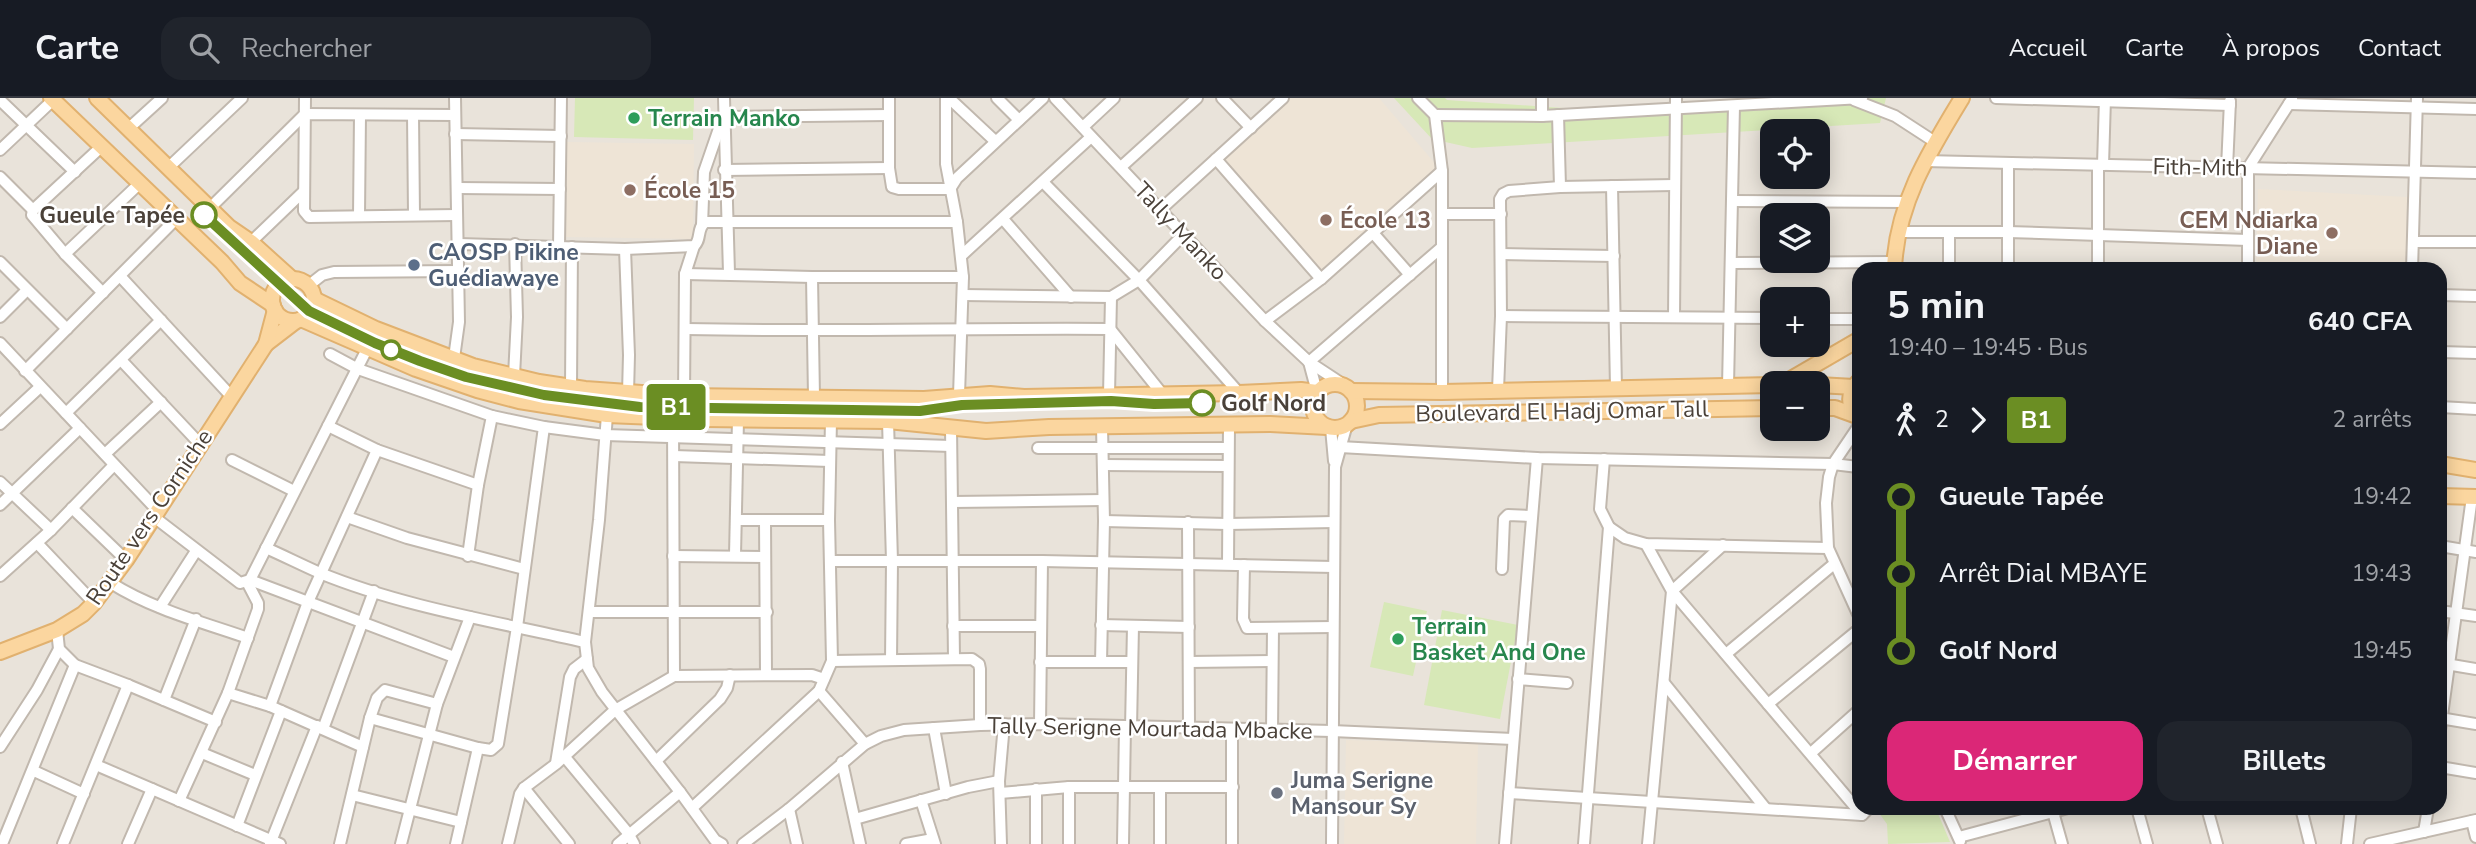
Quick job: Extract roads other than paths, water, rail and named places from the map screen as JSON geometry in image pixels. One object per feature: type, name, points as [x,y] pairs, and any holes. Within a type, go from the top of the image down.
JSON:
[{"type":"main road","points":[[97,98],[209,209],[292,279]]},
{"type":"main road","points":[[1894,262],[1898,232],[1906,202],[1924,161],[1962,98]]},
{"type":"main road","points":[[52,99],[222,262],[240,283],[274,307],[284,319],[299,320],[426,373],[477,390],[546,407],[607,415],[738,420],[888,421],[986,431],[1049,427],[1270,424],[1329,427],[1349,422],[1357,405],[1355,396],[1347,388],[1326,385],[1317,392],[1312,402],[1318,421],[1329,427]]},
{"type":"main road","points":[[274,307],[274,294],[279,285],[292,279],[299,280],[311,293],[376,330],[474,366],[571,387],[628,393],[924,399],[959,395],[1163,395],[1301,390],[1317,392]]},
{"type":"main road","points":[[299,320],[311,312],[311,293]]},
{"type":"main road","name":"Route vers Corniche","points":[[266,344],[274,307]]},
{"type":"main road","name":"Route vers Corniche","points":[[2,649],[57,630],[83,614],[94,603],[126,560],[266,344],[299,320]]},
{"type":"main road","points":[[1805,371],[1852,343]]},
{"type":"main road","points":[[1830,385],[1852,384]]},
{"type":"main road","name":"Boulevard El Hadj Omar Tall","points":[[1347,388],[1441,392],[1760,385]]},
{"type":"main road","name":"Boulevard El Hadj Omar Tall","points":[[1349,422],[1379,415],[1760,408]]},
{"type":"main road","points":[[1830,408],[1852,417]]},
{"type":"main road","points":[[2447,465],[2476,470]]},
{"type":"main road","points":[[2447,495],[2474,497]]},
{"type":"street","points":[[128,129],[162,98]]},
{"type":"street","points":[[168,168],[242,98]]},
{"type":"street","points":[[306,98],[303,192],[304,211],[309,217],[457,215]]},
{"type":"street","points":[[454,358],[459,322],[456,98]]},
{"type":"street","points":[[559,246],[561,98]]},
{"type":"street","points":[[724,98],[729,273]]},
{"type":"street","points":[[889,98],[889,168],[893,188],[950,189]]},
{"type":"street","points":[[947,98],[995,141]]},
{"type":"street","points":[[947,98],[946,164],[957,222],[963,277],[959,395]]},
{"type":"street","points":[[996,98],[1019,120]]},
{"type":"street","points":[[950,189],[957,177],[1043,98]]},
{"type":"street","name":"Tally Manko","points":[[1055,98],[1265,321],[1309,362],[1347,388]]},
{"type":"street","points":[[1083,127],[1114,98]]},
{"type":"street","points":[[1121,167],[1197,98]]},
{"type":"street","points":[[1222,98],[1251,128]]},
{"type":"street","points":[[1160,210],[1283,98]]},
{"type":"street","points":[[1418,98],[1434,115],[1442,170],[1444,214],[1441,392]]},
{"type":"street","points":[[1542,98],[1542,117]]},
{"type":"street","points":[[1996,98],[2230,101],[2227,168]]},
{"type":"street","points":[[0,149],[52,99]]},
{"type":"street","points":[[1434,115],[1542,117],[1676,104],[1734,106],[1802,99],[1858,99],[1895,116],[1936,142]]},
{"type":"street","points":[[0,100],[75,172]]},
{"type":"street","points":[[2098,262],[2105,100]]},
{"type":"street","points":[[2248,262],[2249,168],[2291,101],[2474,105]]},
{"type":"street","points":[[2412,262],[2416,103]]},
{"type":"street","points":[[1674,317],[1676,104]]},
{"type":"street","points":[[1728,386],[1734,106]]},
{"type":"street","points":[[209,209],[305,114],[455,115]]},
{"type":"street","points":[[359,215],[360,115]]},
{"type":"street","points":[[413,115],[414,215]]},
{"type":"street","points":[[723,117],[889,115]]},
{"type":"street","points":[[1558,115],[1560,187]]},
{"type":"street","points":[[684,396],[685,274],[694,246],[698,243],[702,225],[705,172],[723,117]]},
{"type":"street","points":[[455,134],[561,136]]},
{"type":"street","points":[[961,256],[1091,137]]},
{"type":"street","points":[[101,146],[33,211],[32,215],[103,293]]},
{"type":"street","points":[[1216,159],[1321,279]]},
{"type":"street","name":"Fith-Mith","points":[[1924,161],[2476,173]]},
{"type":"street","points":[[2008,163],[2008,262]]},
{"type":"street","points":[[724,170],[889,168]]},
{"type":"street","points":[[1265,321],[1321,279],[1442,170]]},
{"type":"street","points":[[0,177],[33,211]]},
{"type":"street","points":[[1043,182],[1139,280],[1239,393]]},
{"type":"street","points":[[65,254],[139,184]]},
{"type":"street","points":[[1498,390],[1501,316],[1500,199],[1505,192],[1560,187],[1674,186]]},
{"type":"street","points":[[1612,187],[1615,388]]},
{"type":"street","points":[[458,188],[561,189]]},
{"type":"street","points":[[251,242],[303,192]]},
{"type":"street","points":[[1732,201],[1906,202]]},
{"type":"street","points":[[1444,214],[1501,214]]},
{"type":"street","points":[[25,371],[176,219]]},
{"type":"street","points":[[1003,219],[1071,298]]},
{"type":"street","points":[[702,225],[706,222],[957,222]]},
{"type":"street","points":[[1898,232],[2008,232],[2248,240]]},
{"type":"street","points":[[1373,233],[1410,275]]},
{"type":"street","points":[[1949,262],[1950,233]]},
{"type":"street","points":[[963,296],[1111,297],[1139,280],[1183,235]]},
{"type":"street","points":[[2413,242],[2476,242]]},
{"type":"street","points":[[459,244],[625,249],[694,246]]},
{"type":"street","points":[[514,376],[517,317],[515,244]]},
{"type":"street","points":[[571,387],[572,247]]},
{"type":"street","points":[[1317,392],[1309,362],[1442,247]]},
{"type":"street","points":[[625,249],[628,393]]},
{"type":"street","points":[[1501,254],[1614,256]]},
{"type":"street","points":[[0,262],[67,330]]},
{"type":"street","points":[[1731,263],[1852,265]]},
{"type":"street","points":[[311,293],[322,275],[334,272],[459,271]]},
{"type":"street","points":[[685,274],[963,277]]},
{"type":"street","points":[[120,276],[231,396]]},
{"type":"street","points":[[811,277],[814,397]]},
{"type":"street","points":[[0,317],[27,290]]},
{"type":"street","points":[[2447,295],[2476,296]]},
{"type":"street","points":[[1109,395],[1111,297]]},
{"type":"street","points":[[1501,316],[1760,318]]},
{"type":"street","points":[[1830,318],[1852,319]]},
{"type":"street","points":[[66,413],[161,320]]},
{"type":"street","points":[[686,328],[813,332],[962,328],[1110,329]]},
{"type":"street","points":[[1110,329],[1163,395]]},
{"type":"street","points":[[0,342],[105,454],[156,514],[196,551],[240,583],[249,581],[308,601],[454,657]]},
{"type":"street","points":[[179,802],[216,722],[248,638],[258,606],[249,581],[367,349]]},
{"type":"street","points":[[2447,352],[2476,353]]},
{"type":"street","points":[[330,354],[358,369],[492,416],[544,427],[605,435],[831,440],[951,446]]},
{"type":"street","points":[[121,360],[200,444]]},
{"type":"street","points":[[2,417],[40,387]]},
{"type":"street","points":[[105,454],[161,402]]},
{"type":"street","points":[[2447,407],[2476,409]]},
{"type":"street","points":[[607,415],[585,642],[586,659],[594,681],[717,843]]},
{"type":"street","points":[[468,556],[478,485],[492,416]]},
{"type":"street","points":[[673,418],[674,676]]},
{"type":"street","points":[[735,555],[738,420]]},
{"type":"street","points":[[692,808],[819,691],[832,661],[828,520],[831,420]]},
{"type":"street","points":[[888,421],[892,561],[891,660]]},
{"type":"street","name":"Tally Serigne Mourtada Mbacke","points":[[1335,467],[1349,422]]},
{"type":"street","points":[[1228,564],[1229,425]]},
{"type":"street","points":[[328,426],[377,450],[478,485]]},
{"type":"street","points":[[370,718],[478,748],[491,750],[498,744],[544,427]]},
{"type":"street","points":[[1101,662],[1104,521],[1102,427]]},
{"type":"street","name":"Tally Serigne Mourtada Mbacke","points":[[743,844],[865,744],[892,732],[1004,724],[1332,731],[1335,467],[1329,427]]},
{"type":"street","points":[[0,505],[80,428]]},
{"type":"street","points":[[951,428],[954,658]]},
{"type":"street","points":[[1852,431],[1833,464],[1827,495],[1828,548],[1852,602]]},
{"type":"street","points":[[1340,447],[1537,458],[1852,466]]},
{"type":"street","points":[[1038,448],[1227,449]]},
{"type":"street","points":[[270,706],[308,601],[377,450]]},
{"type":"street","points":[[674,456],[830,461]]},
{"type":"street","points":[[1504,844],[1537,458]]},
{"type":"street","points":[[1604,459],[1600,509],[1609,527],[1625,538],[1646,544],[1828,548]]},
{"type":"street","points":[[232,460],[294,491]]},
{"type":"street","points":[[2,571],[51,530],[114,465]]},
{"type":"street","points":[[1104,465],[1228,466]]},
{"type":"street","points":[[0,482],[51,530]]},
{"type":"street","points":[[2447,652],[2471,551],[2474,497]]},
{"type":"street","points":[[952,502],[1103,499]]},
{"type":"street","points":[[72,508],[126,560]]},
{"type":"street","points":[[1502,569],[1504,519],[1508,515],[1532,516]]},
{"type":"street","points":[[347,517],[468,556],[524,569]]},
{"type":"street","points":[[736,520],[828,520]]},
{"type":"street","points":[[765,521],[766,675]]},
{"type":"street","points":[[1104,521],[1227,524],[1334,522]]},
{"type":"street","points":[[1188,522],[1189,729]]},
{"type":"street","points":[[1584,844],[1609,527]]},
{"type":"street","points":[[37,543],[94,603]]},
{"type":"street","points":[[1646,544],[1672,591],[1852,797]]},
{"type":"street","points":[[1648,844],[1672,591],[1723,545]]},
{"type":"street","points":[[2447,547],[2471,551]]},
{"type":"street","points":[[266,548],[321,573],[374,592],[470,617],[585,642]]},
{"type":"street","points":[[160,607],[196,551]]},
{"type":"street","points":[[673,555],[765,556]]},
{"type":"street","points":[[831,561],[1042,561],[1334,567]]},
{"type":"street","points":[[1040,724],[1042,561]]},
{"type":"street","points":[[1726,654],[1834,564]]},
{"type":"street","points":[[1244,565],[1244,624],[1250,629],[1333,628]]},
{"type":"street","points":[[110,583],[160,607],[248,638]]},
{"type":"street","points":[[96,765],[274,843],[374,592]]},
{"type":"street","points":[[590,612],[767,612]]},
{"type":"street","points":[[2447,612],[2476,616]]},
{"type":"street","points":[[401,844],[408,808],[437,704],[470,617]]},
{"type":"street","points":[[164,700],[196,619]]},
{"type":"street","points":[[1101,625],[1189,627]]},
{"type":"street","points":[[953,626],[1040,626]]},
{"type":"street","points":[[1123,844],[1133,626]]},
{"type":"street","points":[[1272,730],[1273,628]]},
{"type":"street","points":[[57,630],[60,649],[75,665],[216,722]]},
{"type":"street","points":[[1768,704],[1852,636]]},
{"type":"street","points":[[0,747],[60,649]]},
{"type":"street","points":[[586,659],[574,669],[570,677],[560,760],[628,833],[634,844]]},
{"type":"street","points":[[832,661],[972,659],[979,664],[980,725]]},
{"type":"street","points":[[1189,662],[1272,661]]},
{"type":"street","points":[[1040,662],[1132,662]]},
{"type":"street","points":[[2447,664],[2476,669]]},
{"type":"street","points":[[2,844],[75,665]]},
{"type":"street","points":[[508,844],[520,794],[524,788],[560,760],[615,710],[674,676],[812,675],[824,680]]},
{"type":"street","points":[[656,761],[720,699],[730,676]]},
{"type":"street","points":[[1518,679],[1567,684]]},
{"type":"street","points":[[1664,683],[1766,809]]},
{"type":"street","points":[[63,844],[128,685]]},
{"type":"street","points":[[340,844],[377,698],[385,690],[437,704]]},
{"type":"street","points":[[819,691],[865,744]]},
{"type":"street","points":[[228,693],[282,710],[363,747]]},
{"type":"street","points":[[237,826],[282,710]]},
{"type":"street","points":[[1811,753],[1852,716]]},
{"type":"street","points":[[2447,722],[2476,724]]},
{"type":"street","points":[[1001,844],[999,781],[1004,724]]},
{"type":"street","points":[[934,728],[946,794]]},
{"type":"street","points":[[1232,729],[1232,844]]},
{"type":"street","points":[[1332,844],[1332,731],[1513,739]]},
{"type":"street","points":[[456,844],[478,748]]},
{"type":"street","points":[[202,753],[256,775]]},
{"type":"street","points":[[842,762],[860,844]]},
{"type":"street","points":[[2447,768],[2476,773]]},
{"type":"street","points":[[34,771],[84,794]]},
{"type":"street","points":[[855,819],[999,781]]},
{"type":"street","points":[[1000,793],[1069,787],[1233,787]]},
{"type":"street","points":[[1069,787],[1069,844]]},
{"type":"street","points":[[524,788],[569,844]]},
{"type":"street","points":[[1160,788],[1160,844]]},
{"type":"street","points":[[129,844],[152,789]]},
{"type":"street","points":[[1036,789],[1036,844]]},
{"type":"street","points":[[618,844],[680,792]]},
{"type":"street","points":[[1509,793],[1852,812]]},
{"type":"street","points":[[352,795],[461,822]]},
{"type":"street","points":[[906,844],[934,842],[921,800]]},
{"type":"street","points":[[789,809],[797,844]]},
{"type":"street","points":[[1948,815],[1960,841],[2029,815]]},
{"type":"street","points":[[2054,815],[2062,844]]},
{"type":"street","points":[[2139,815],[2147,844]]},
{"type":"street","points":[[2209,815],[2217,844]]},
{"type":"street","points":[[2303,815],[2310,844]]},
{"type":"street","points":[[2347,844],[2350,815]]},
{"type":"street","points":[[2424,832],[2427,815]]},
{"type":"street","points":[[2370,844],[2474,821],[2476,838]]},
{"type":"place","name":"Terrain Manko","points":[[634,118]]},
{"type":"place","name":"École 15","points":[[630,190]]},
{"type":"place","name":"Gueule Tapée","points":[[204,215]]},
{"type":"place","name":"École 13","points":[[1326,220]]},
{"type":"place","name":"CEM Ndiarka Diane","points":[[2332,233]]},
{"type":"place","name":"CAOSP Pikine Guédiawaye","points":[[414,265]]},
{"type":"place","name":"Golf Nord","points":[[1202,403]]},
{"type":"place","name":"Terrain Basket And One","points":[[1398,639]]},
{"type":"place","name":"Juma Serigne Mansour Sy","points":[[1277,793]]}]
